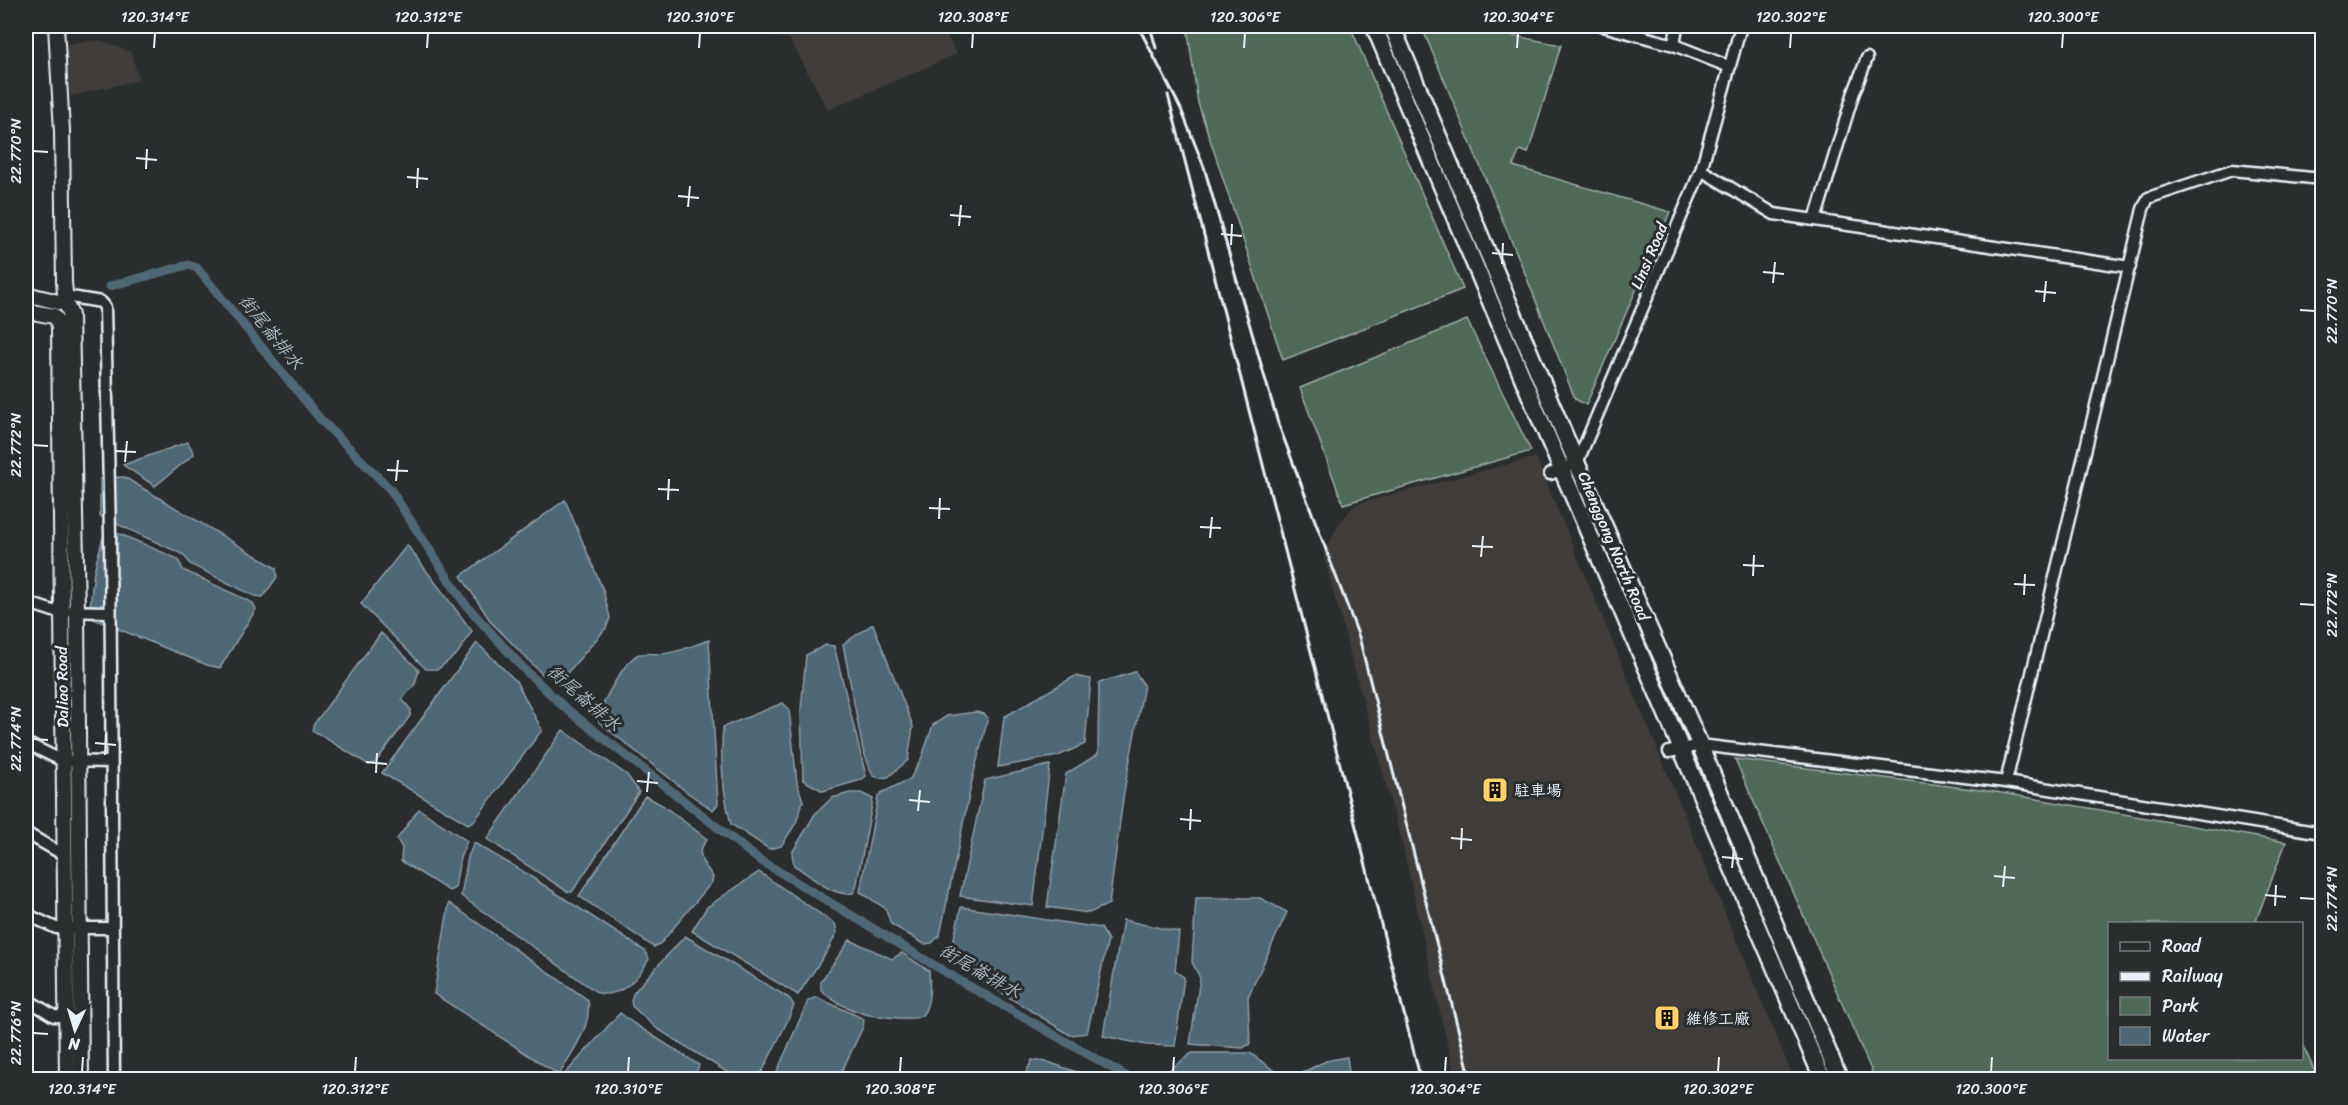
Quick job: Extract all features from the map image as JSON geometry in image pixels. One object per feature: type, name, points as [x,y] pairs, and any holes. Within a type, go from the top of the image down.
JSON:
[{"type":"main road","name":"Chenggong North Road","points":[[1374,26],[1556,472],[1676,751],[1823,1080]]},
{"type":"main road","name":"Chenggong North Road","points":[[1392,26],[1700,745],[1840,1080]]},
{"type":"street","name":"Daliao Road","points":[[56,26],[62,131],[66,300],[71,315],[79,762],[81,1080]]},
{"type":"street","points":[[1603,26],[1674,45],[1730,67]]},
{"type":"street","points":[[1674,45],[1677,26]]},
{"type":"street","name":"Linsi Road","points":[[1578,463],[1701,170],[1741,26]]},
{"type":"street","points":[[1815,220],[1853,95],[1867,58]]},
{"type":"street","points":[[1701,170],[1774,214],[2130,267]]},
{"type":"street","points":[[2006,782],[2143,209],[2148,198],[2232,170],[2322,179]]},
{"type":"street","points":[[26,294],[101,302],[105,307],[114,1080]]},
{"type":"street","points":[[26,311],[58,323],[66,300]]},
{"type":"street","name":"Daliao Road","points":[[58,323],[63,612],[64,1017],[67,1080]]},
{"type":"street","points":[[1556,472],[1578,463]]},
{"type":"street","points":[[26,602],[63,612],[110,612]]},
{"type":"street","points":[[26,743],[63,762],[111,762]]},
{"type":"street","points":[[1676,751],[1700,745],[2006,782],[2322,833]]},
{"type":"street","points":[[26,833],[64,855]]},
{"type":"street","points":[[26,914],[49,927],[112,928]]},
{"type":"street","points":[[26,999],[54,1016],[80,1017]]},
{"type":"shaded area","points":[[763,26],[942,26],[957,54],[828,110],[789,38],[772,37]]},
{"type":"shaded area","points":[[100,40],[131,52],[139,80],[70,96],[66,44]]},
{"type":"shaded area","points":[[1536,457],[1794,1079],[1455,1079],[1403,847],[1323,554],[1341,521],[1356,504]]},
{"type":"green space","points":[[1187,26],[1348,26],[1351,28],[1463,289],[1283,360],[1198,103]]},
{"type":"green space","points":[[1469,27],[1561,45],[1528,153],[1520,150],[1513,166],[1670,212],[1586,405],[1575,399],[1423,30]]},
{"type":"green space","points":[[1467,320],[1531,451],[1343,504],[1300,388]]},
{"type":"green space","points":[[1735,759],[1996,792],[2286,842],[2255,922],[2108,922],[2108,1060],[2303,1060],[2303,1045],[2318,1079],[1875,1079]]},
{"type":"water","points":[[188,442],[194,454],[155,486],[123,465]]},
{"type":"water","points":[[124,477],[276,568],[277,577],[263,597],[254,596],[190,564],[184,555],[100,516],[100,478]]},
{"type":"water","points":[[565,500],[603,590],[610,618],[606,628],[562,679],[543,675],[491,622],[461,576]]},
{"type":"water","points":[[104,534],[120,534],[178,559],[183,570],[253,603],[256,609],[220,668],[207,665],[89,617],[94,571]]},
{"type":"water","points":[[407,545],[472,631],[457,654],[438,669],[426,669],[361,604]]},
{"type":"water","points":[[873,624],[913,726],[908,760],[888,777],[880,778],[873,776],[863,750],[843,644]]},
{"type":"water","points":[[381,633],[419,670],[415,684],[402,699],[411,710],[410,716],[375,763],[369,765],[312,730],[314,724]]},
{"type":"water","points":[[709,640],[718,804],[713,810],[688,793],[599,722],[602,707],[612,686],[637,655],[672,653]]},
{"type":"water","points":[[477,643],[516,681],[542,730],[475,820],[468,824],[382,773]]},
{"type":"water","points":[[826,645],[834,646],[866,776],[861,780],[823,791],[803,780],[801,710],[806,655]]},
{"type":"water","points":[[1135,672],[1144,685],[1124,791],[1109,904],[1089,913],[1047,907],[1066,774],[1098,754],[1099,683]]},
{"type":"water","points":[[1075,676],[1091,679],[1085,744],[1058,756],[998,767],[1004,717]]},
{"type":"water","points":[[783,703],[789,709],[797,783],[803,801],[796,823],[781,846],[769,849],[731,824],[723,776],[723,727]]},
{"type":"water","points":[[976,712],[988,718],[973,776],[940,935],[932,943],[924,944],[891,924],[885,908],[860,892],[878,797],[881,793],[910,779],[922,757],[933,725],[947,716]]},
{"type":"water","points":[[563,730],[627,775],[639,792],[572,892],[568,892],[487,839]]},
{"type":"water","points":[[1050,765],[1033,906],[960,896],[985,780]]},
{"type":"water","points":[[850,793],[861,793],[873,799],[856,888],[853,893],[845,894],[814,880],[794,865],[792,853],[815,814],[832,798]]},
{"type":"water","points":[[645,796],[662,805],[707,839],[700,850],[702,861],[713,877],[712,882],[661,943],[654,947],[579,896]]},
{"type":"water","points":[[419,809],[467,841],[460,858],[455,888],[449,891],[401,861],[402,848],[397,839]]},
{"type":"water","points":[[474,843],[519,869],[645,951],[649,959],[640,973],[622,990],[606,994],[598,993],[461,896],[468,857]]},
{"type":"water","points":[[759,872],[835,924],[837,932],[829,948],[798,995],[692,931],[707,907]]},
{"type":"water","points":[[1196,898],[1260,898],[1287,912],[1248,997],[1250,1044],[1243,1048],[1190,1044],[1200,978],[1192,962]]},
{"type":"water","points":[[449,903],[588,1000],[584,1030],[559,1075],[434,994]]},
{"type":"water","points":[[961,907],[1101,928],[1108,940],[1087,1033],[1070,1035],[949,960]]},
{"type":"water","points":[[1123,920],[1179,932],[1175,971],[1184,977],[1175,1046],[1147,1045],[1103,1036]]},
{"type":"water","points":[[685,936],[789,998],[794,1005],[759,1078],[747,1079],[727,1072],[656,1028],[632,1006],[631,1000],[634,992]]},
{"type":"water","points":[[850,940],[892,959],[902,953],[929,971],[930,988],[927,1007],[921,1016],[902,1018],[867,1014],[840,1004],[821,990],[821,981]]},
{"type":"water","points":[[816,997],[864,1019],[863,1027],[838,1079],[778,1079],[776,1074],[808,1001]]},
{"type":"water","points":[[620,1013],[699,1065],[694,1079],[565,1079],[563,1076]]},
{"type":"water","points":[[1192,1053],[1250,1053],[1276,1072],[1277,1079],[1166,1079],[1167,1072]]},
{"type":"water","points":[[1347,1057],[1350,1079],[1289,1079],[1326,1061]]},
{"type":"water","points":[[1032,1060],[1048,1062],[1096,1079],[1023,1079]]},
{"type":"waterway","name":"街尾崙排水","points":[[110,286],[188,265],[197,268],[321,420],[390,489],[465,604],[523,668],[564,707],[758,859],[962,982],[1133,1080]]},
{"type":"railway","points":[[1138,26],[1181,109],[1204,167],[1278,423],[1359,637],[1471,1080]]},
{"type":"railway","points":[[1150,26],[1156,48]]},
{"type":"railway","points":[[1168,95],[1421,1080]]},
{"type":"place","name":"駐車場","points":[[1495,790]]},
{"type":"place","name":"維修工廠","points":[[1667,1018]]}]
